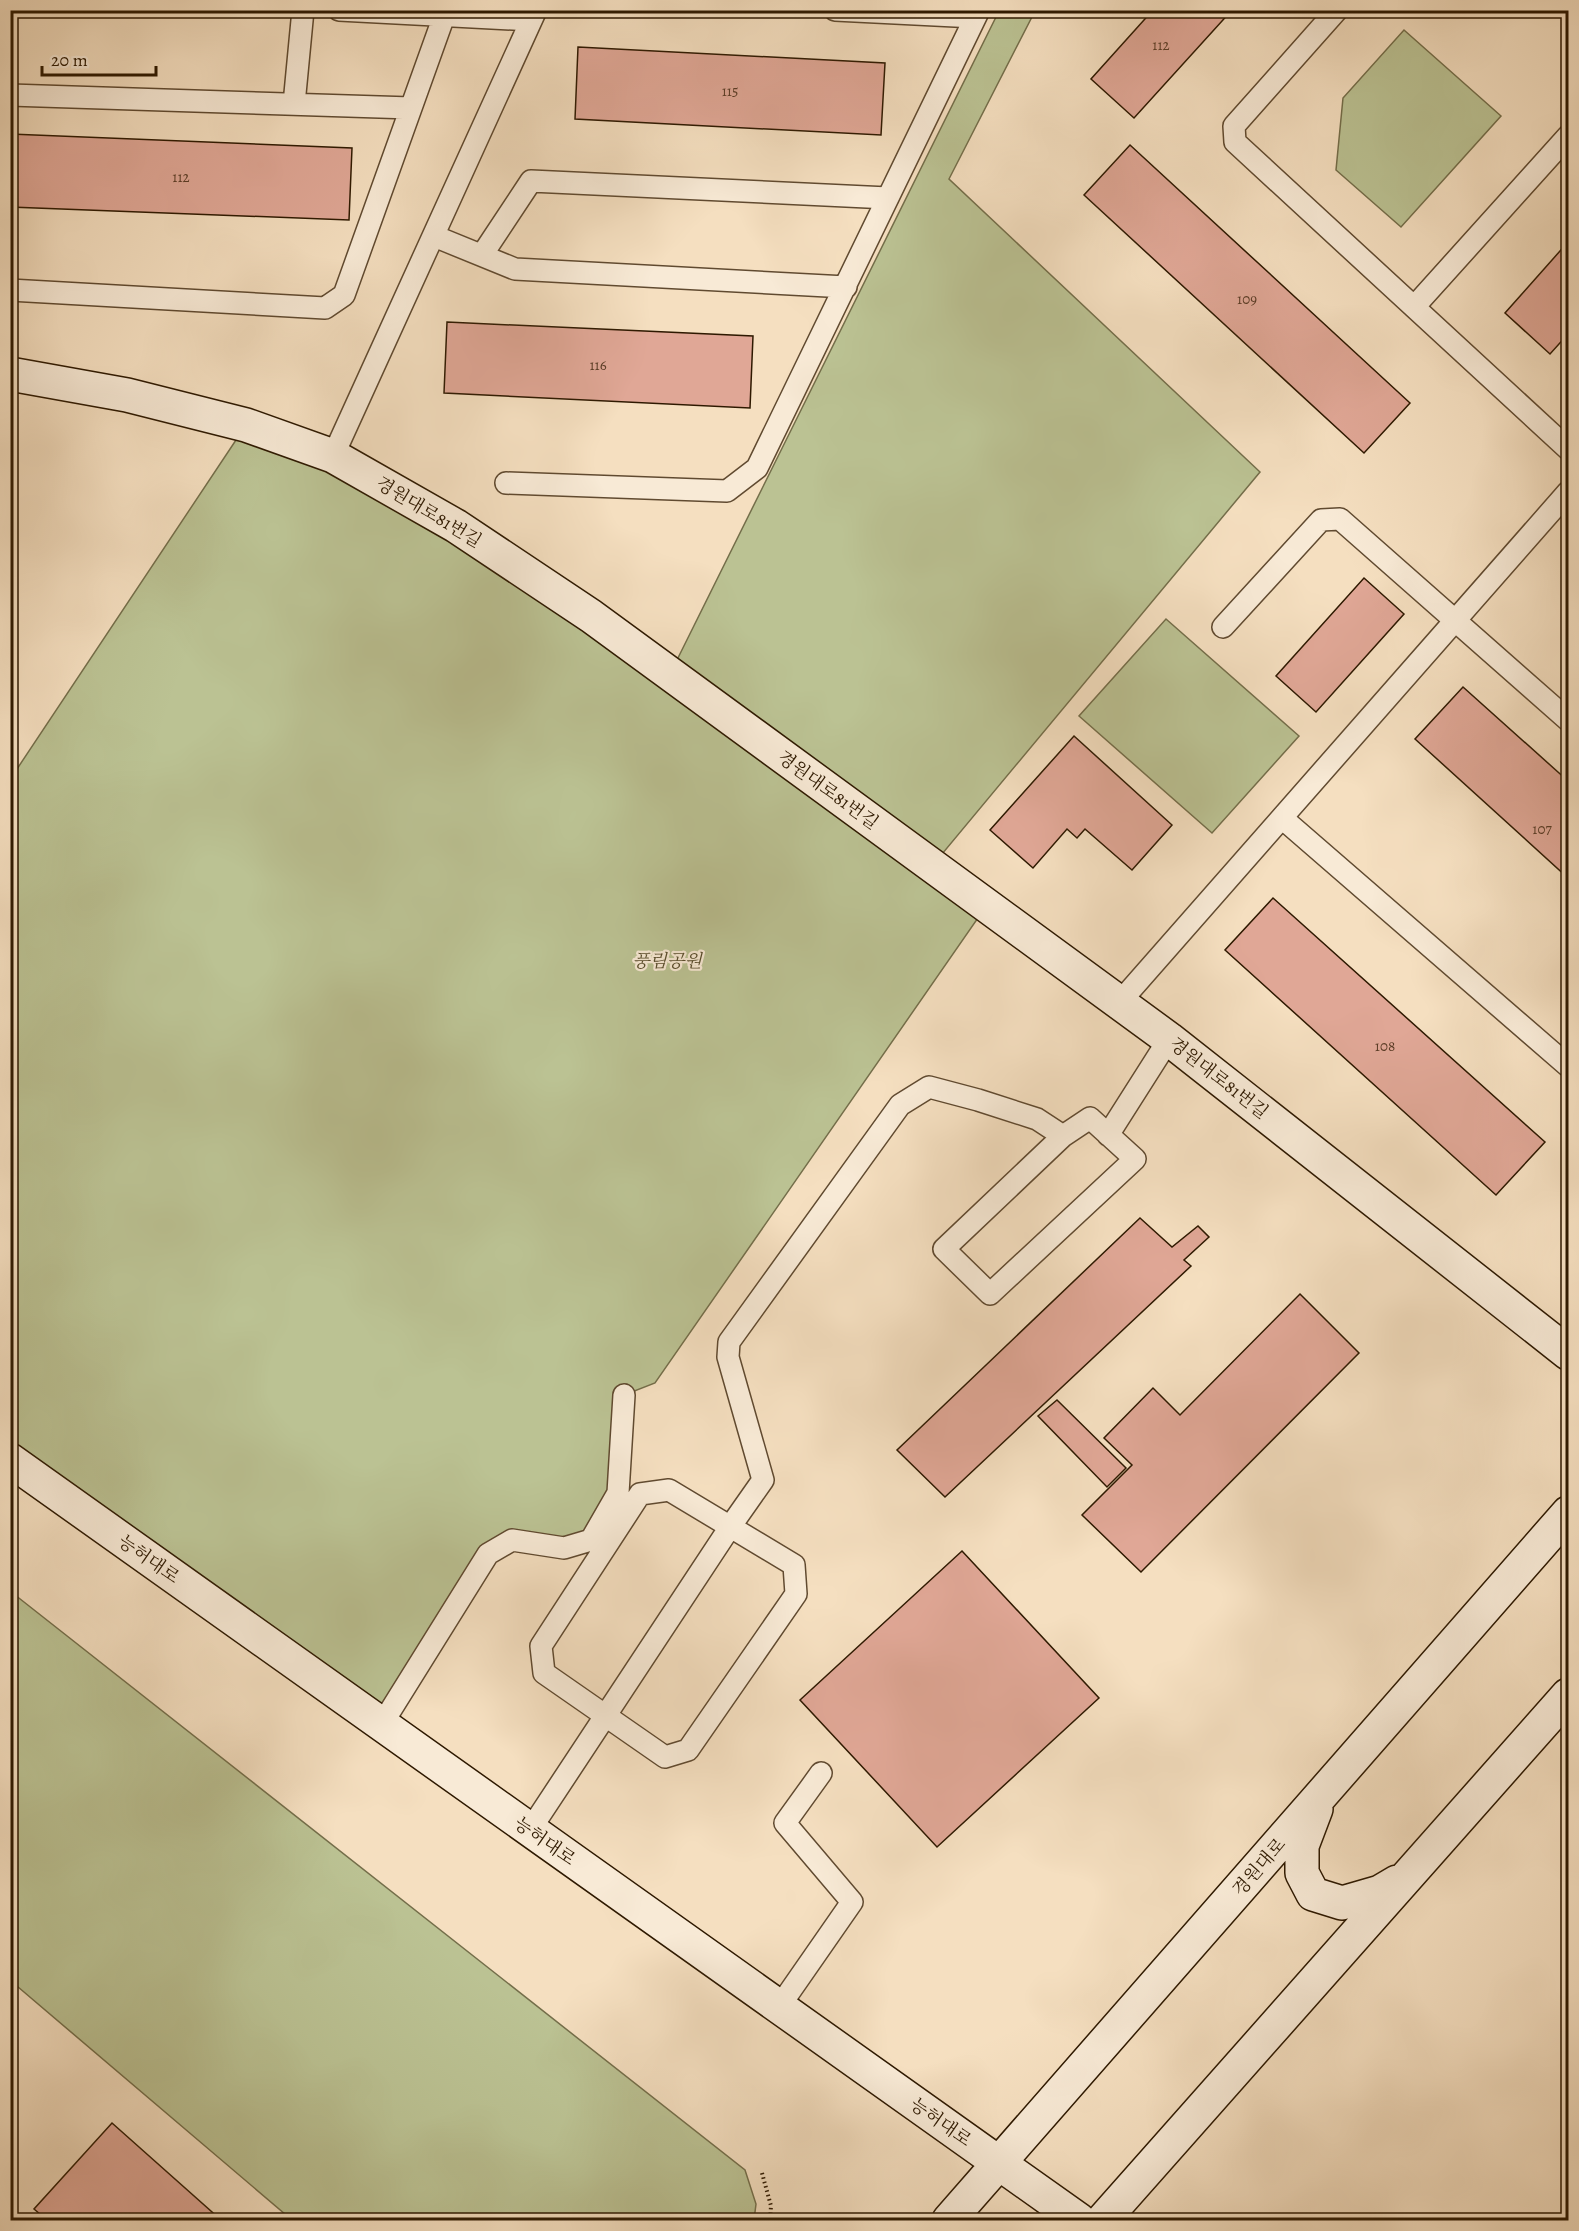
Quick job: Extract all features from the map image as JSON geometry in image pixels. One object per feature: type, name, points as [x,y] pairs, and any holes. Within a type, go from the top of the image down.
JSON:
[{"type":"main road","name":"경원대로81번길","points":[[10,374],[127,395],[246,424],[333,456],[456,526],[591,616],[1169,1039],[1569,1353]]},
{"type":"main road","name":"능허대로","points":[[10,1460],[1079,2220]]},
{"type":"main road","name":"경원대로","points":[[949,2220],[1569,1513]]},
{"type":"main road","points":[[1103,2220],[1569,1695]]},
{"type":"main road","points":[[1320,1796],[1302,1846],[1302,1873],[1313,1894],[1342,1903],[1380,1892],[1411,1873]]},
{"type":"lane","points":[[294,104],[303,10]]},
{"type":"lane","points":[[333,456],[534,15],[444,16],[339,10]]},
{"type":"lane","points":[[506,483],[727,491],[757,468],[977,14],[835,10]]},
{"type":"lane","points":[[1336,10],[1234,126],[1235,142],[1569,449]]},
{"type":"lane","points":[[10,290],[325,308],[344,295],[444,16]]},
{"type":"lane","points":[[10,95],[411,108]]},
{"type":"lane","points":[[1414,307],[1569,136]]},
{"type":"lane","points":[[482,255],[531,181],[888,198]]},
{"type":"lane","points":[[434,236],[515,269],[846,286]]},
{"type":"lane","points":[[1119,1003],[1569,492]]},
{"type":"lane","points":[[1223,627],[1321,520],[1340,519],[1569,720]]},
{"type":"lane","points":[[1282,818],[1569,1066]]},
{"type":"lane","points":[[1108,1135],[1169,1039]]},
{"type":"lane","points":[[530,1830],[763,1480],[728,1358],[729,1342],[900,1105],[929,1087],[1037,1119],[1063,1136]]},
{"type":"lane","points":[[1090,1118],[1135,1159],[990,1294],[944,1249],[1063,1136],[1090,1118]]},
{"type":"lane","points":[[382,1724],[488,1554],[512,1540],[564,1548],[591,1540],[618,1493],[624,1395]]},
{"type":"lane","points":[[669,1490],[730,1527],[794,1565],[796,1594],[688,1750],[665,1757],[544,1673],[541,1646],[640,1494],[669,1490]]},
{"type":"lane","points":[[779,2007],[852,1902],[785,1823],[821,1773]]},
{"type":"path","points":[[762,2173],[771,2206],[770,2220]]},
{"type":"green space","name":"풍림공원","points":[[999,11],[1035,11],[949,179],[1260,472],[932,866],[987,905],[655,1383],[624,1395],[618,1493],[591,1540],[512,1540],[488,1554],[382,1724],[11,1460],[11,778],[246,425],[333,456],[670,674]]},
{"type":"green space","points":[[1404,30],[1501,116],[1401,227],[1336,170],[1343,98]]},
{"type":"green space","points":[[1166,619],[1299,736],[1212,833],[1079,716]]},
{"type":"green space","points":[[10,1591],[745,2170],[756,2204],[754,2220],[292,2220],[11,1981]]},
{"type":"building","points":[[1153,10],[1232,10],[1134,118],[1091,79]]},
{"type":"building","points":[[578,47],[885,63],[881,135],[575,119]]},
{"type":"building","points":[[10,134],[352,148],[349,220],[10,207]]},
{"type":"building","points":[[1130,145],[1410,403],[1364,453],[1084,195]]},
{"type":"building","points":[[1568,242],[1568,334],[1550,354],[1505,313]]},
{"type":"building","points":[[447,322],[753,336],[750,408],[444,393]]},
{"type":"building","points":[[1364,578],[1404,614],[1316,712],[1276,676]]},
{"type":"building","points":[[1463,687],[1568,781],[1568,878],[1415,739]]},
{"type":"building","points":[[1074,736],[1172,825],[1132,870],[1085,829],[1077,838],[1067,829],[1033,868],[990,830]]},
{"type":"building","points":[[1273,898],[1545,1142],[1496,1195],[1225,950]]},
{"type":"building","points":[[1140,1218],[1172,1247],[1198,1226],[1209,1237],[1184,1260],[1191,1266],[945,1497],[897,1450]]},
{"type":"building","points":[[1300,1294],[1359,1353],[1141,1572],[1082,1515],[1132,1465],[1104,1438],[1153,1388],[1180,1415]]},
{"type":"building","points":[[1057,1400],[1126,1468],[1107,1487],[1038,1416]]},
{"type":"building","points":[[962,1551],[1099,1698],[937,1847],[800,1700]]},
{"type":"building","points":[[112,2123],[221,2220],[47,2220],[34,2209]]}]
